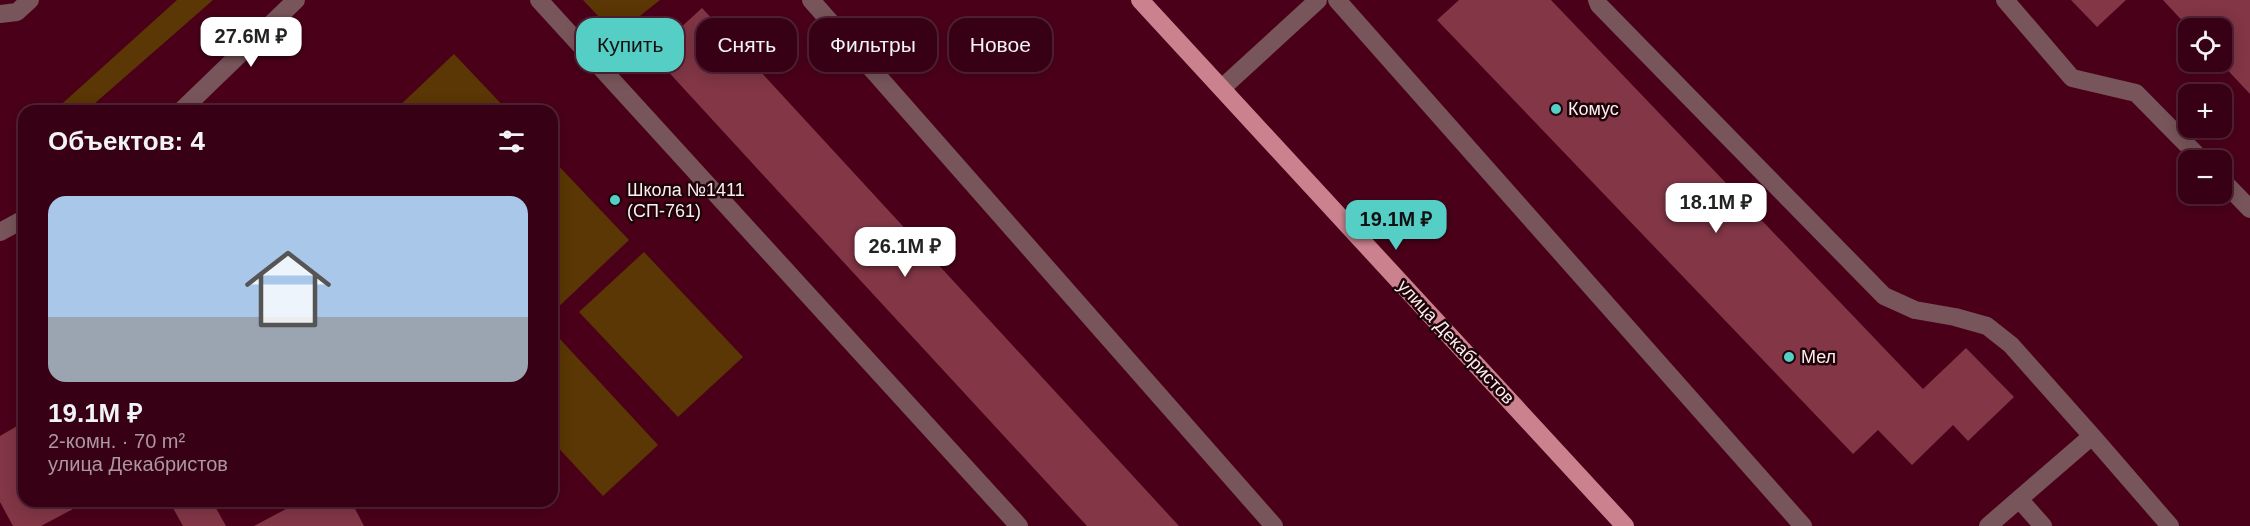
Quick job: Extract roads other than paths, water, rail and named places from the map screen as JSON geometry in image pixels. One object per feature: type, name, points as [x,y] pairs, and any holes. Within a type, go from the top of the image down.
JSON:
[{"type":"main road","name":"улица Декабристов","points":[[1140,0],[1624,526]]},
{"type":"street","points":[[0,14],[17,12],[30,0]]},
{"type":"street","points":[[187,105],[296,0]]},
{"type":"street","points":[[539,0],[1019,526]]},
{"type":"street","points":[[811,0],[1274,526]]},
{"type":"street","points":[[1221,88],[1318,0]]},
{"type":"street","points":[[1337,0],[1803,526]]},
{"type":"street","points":[[1597,0],[1599,5],[1884,296],[1915,310],[1955,317],[1987,326],[2011,345],[2170,526]]},
{"type":"street","points":[[2005,0],[2072,78],[2136,93],[2192,150]]},
{"type":"street","points":[[2232,190],[2250,209]]},
{"type":"street","points":[[0,232],[18,222]]},
{"type":"street","points":[[1988,526],[2092,436]]},
{"type":"street","points":[[2019,499],[2043,526]]},
{"type":"place","name":"Комус","points":[[1556,109]]},
{"type":"place","name":"Школа №1411 (СП-761)","points":[[615,200]]},
{"type":"place","name":"Мел","points":[[1789,357]]}]
